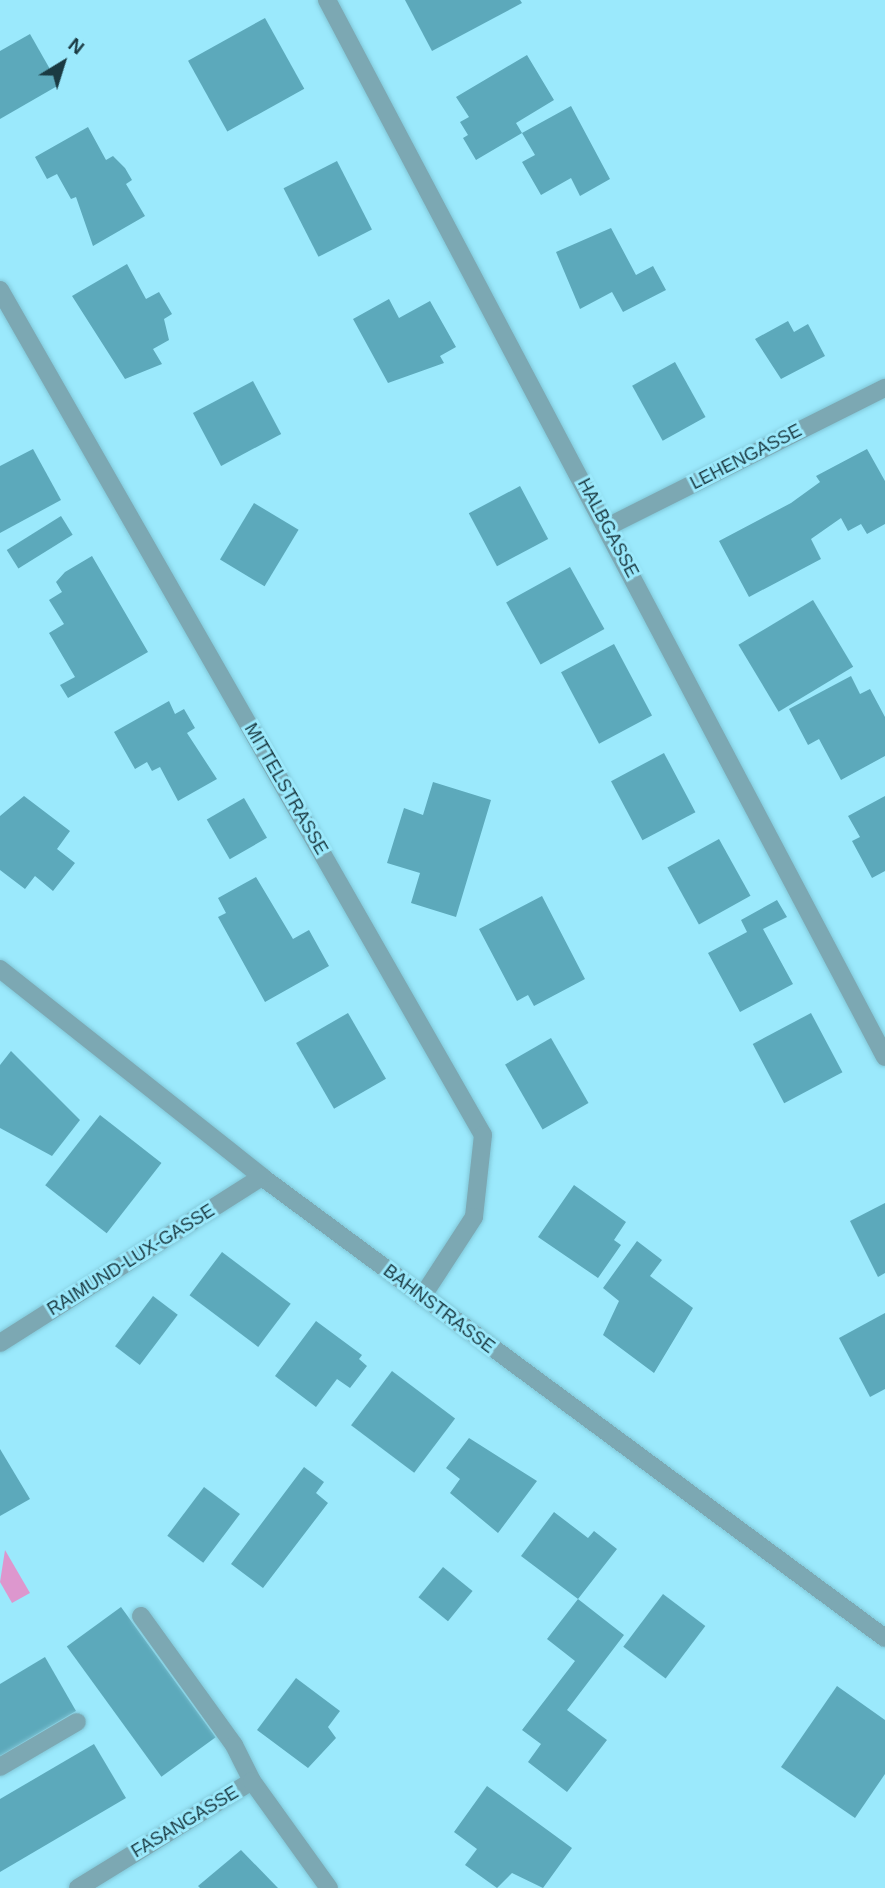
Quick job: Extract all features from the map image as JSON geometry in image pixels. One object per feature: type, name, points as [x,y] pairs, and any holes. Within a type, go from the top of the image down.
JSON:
[{"type":"street","name":"HALBGASSE","points":[[327,0],[885,1057]]},
{"type":"street","name":"MITTELSTRASSE","points":[[0,290],[483,1135],[474,1217],[422,1297]]},
{"type":"street","name":"LEHENGASSE","points":[[607,527],[885,388]]},
{"type":"street","name":"BAHNSTRASSE","points":[[0,970],[262,1177],[885,1638]]},
{"type":"street","name":"RAIMUND-LUX-GASSE","points":[[0,1343],[262,1177]]},
{"type":"street","points":[[141,1616],[234,1745],[252,1782]]},
{"type":"street","points":[[0,1767],[77,1722]]},
{"type":"street","name":"FASANGASSE","points":[[78,1888],[252,1782],[329,1888]]},
{"type":"shaded area","points":[[5,1550],[30,1593],[12,1603],[0,1582]]},
{"type":"building","points":[[405,0],[520,0],[522,3],[432,51]]},
{"type":"building","points":[[265,18],[304,89],[227,132],[188,61]]},
{"type":"building","points":[[30,34],[59,85],[0,119],[0,51]]},
{"type":"building","points":[[527,55],[554,100],[516,123],[522,133],[476,160],[463,138],[468,135],[460,122],[469,117],[456,97]]},
{"type":"building","points":[[571,106],[610,179],[580,196],[571,178],[541,195],[522,162],[535,155],[522,133]]},
{"type":"building","points":[[88,127],[106,160],[113,156],[125,168],[132,180],[126,184],[145,216],[93,246],[76,197],[71,199],[57,174],[47,179],[35,157]]},
{"type":"building","points":[[337,161],[372,230],[318,257],[284,188]]},
{"type":"building","points":[[611,228],[636,275],[653,266],[666,290],[623,312],[612,292],[580,309],[556,252]]},
{"type":"building","points":[[127,264],[146,299],[159,292],[172,314],[164,319],[169,340],[153,349],[162,364],[125,379],[72,296]]},
{"type":"building","points":[[389,299],[399,318],[430,301],[456,347],[440,356],[444,363],[388,383],[353,319]]},
{"type":"building","points":[[788,321],[794,332],[808,324],[825,356],[781,379],[755,339]]},
{"type":"building","points":[[675,362],[706,417],[663,441],[632,386]]},
{"type":"building","points":[[253,381],[281,434],[221,466],[193,413]]},
{"type":"building","points":[[33,449],[61,500],[0,533],[0,466]]},
{"type":"building","points":[[867,449],[885,481],[885,524],[867,534],[861,524],[848,531],[841,518],[811,539],[821,559],[749,597],[719,541],[791,503],[820,482],[816,476]]},
{"type":"building","points":[[520,486],[548,539],[497,566],[469,513]]},
{"type":"building","points":[[254,503],[299,530],[265,586],[220,560]]},
{"type":"building","points":[[61,516],[73,535],[18,569],[7,550]]},
{"type":"building","points":[[92,556],[148,652],[68,698],[60,685],[75,677],[49,633],[64,624],[49,600],[62,592],[56,582],[65,572]]},
{"type":"building","points":[[570,567],[604,629],[541,664],[506,602]]},
{"type":"building","points":[[813,600],[853,667],[779,712],[738,645]]},
{"type":"building","points":[[614,644],[652,716],[599,744],[561,672]]},
{"type":"building","points":[[851,676],[860,694],[870,689],[885,717],[885,756],[841,780],[819,739],[808,745],[789,709]]},
{"type":"building","points":[[169,701],[175,714],[184,709],[195,728],[187,733],[217,779],[178,801],[160,767],[152,771],[147,762],[135,769],[114,732]]},
{"type":"building","points":[[664,753],[695,812],[642,840],[611,781]]},
{"type":"building","points":[[433,782],[491,800],[456,917],[411,903],[420,873],[387,863],[404,808],[423,815]]},
{"type":"building","points":[[24,796],[70,831],[57,849],[75,863],[53,891],[35,876],[25,889],[0,870],[0,816]]},
{"type":"building","points":[[885,796],[885,871],[872,878],[852,841],[860,837],[848,816]]},
{"type":"building","points":[[244,798],[267,838],[230,859],[207,820]]},
{"type":"building","points":[[719,839],[751,896],[699,924],[667,868]]},
{"type":"building","points":[[256,877],[293,939],[309,930],[329,966],[265,1002],[218,917],[226,913],[218,898]]},
{"type":"building","points":[[542,896],[585,979],[534,1006],[528,995],[517,1001],[479,929]]},
{"type":"building","points":[[777,900],[787,917],[763,929],[793,984],[740,1012],[708,953],[747,932],[741,920]]},
{"type":"building","points":[[348,1013],[386,1079],[334,1109],[296,1043]]},
{"type":"building","points":[[811,1013],[842,1072],[784,1103],[753,1044]]},
{"type":"building","points":[[551,1038],[588,1103],[543,1129],[505,1064]]},
{"type":"building","points":[[11,1051],[80,1120],[52,1156],[0,1128],[0,1065]]},
{"type":"building","points":[[100,1115],[161,1163],[107,1233],[45,1185]]},
{"type":"building","points":[[574,1185],[626,1222],[614,1240],[621,1245],[598,1278],[538,1237]]},
{"type":"building","points":[[885,1203],[885,1273],[878,1277],[850,1221]]},
{"type":"building","points":[[637,1241],[662,1260],[650,1276],[693,1308],[654,1373],[603,1335],[619,1301],[603,1288]]},
{"type":"building","points":[[222,1252],[291,1304],[258,1347],[190,1295]]},
{"type":"building","points":[[153,1296],[178,1315],[140,1365],[115,1346]]},
{"type":"building","points":[[885,1313],[885,1389],[870,1397],[839,1338]]},
{"type":"building","points":[[316,1321],[362,1355],[359,1359],[367,1366],[350,1388],[337,1379],[316,1407],[275,1376]]},
{"type":"building","points":[[392,1371],[455,1419],[414,1473],[351,1425]]},
{"type":"building","points":[[469,1438],[537,1481],[498,1533],[450,1493],[460,1479],[446,1468]]},
{"type":"building","points":[[0,1449],[30,1499],[0,1516]]},
{"type":"building","points":[[304,1467],[324,1482],[316,1493],[328,1503],[263,1588],[231,1564]]},
{"type":"building","points":[[204,1487],[240,1514],[203,1563],[167,1536]]},
{"type":"building","points":[[554,1512],[588,1538],[594,1531],[617,1549],[578,1599],[521,1556]]},
{"type":"building","points":[[443,1567],[473,1591],[448,1621],[418,1597]]},
{"type":"building","points":[[663,1594],[705,1626],[666,1679],[623,1647]]},
{"type":"building","points":[[578,1599],[624,1635],[567,1710],[607,1740],[567,1792],[528,1762],[541,1744],[522,1730],[575,1661],[547,1639]]},
{"type":"building","points":[[121,1607],[216,1737],[161,1777],[67,1646]]},
{"type":"building","points":[[45,1657],[76,1711],[0,1756],[0,1684]]},
{"type":"building","points":[[296,1678],[340,1711],[328,1727],[336,1738],[308,1768],[257,1730]]},
{"type":"building","points":[[837,1686],[885,1720],[885,1774],[855,1818],[781,1767]]},
{"type":"building","points":[[94,1744],[126,1798],[0,1872],[0,1799]]},
{"type":"building","points":[[487,1786],[572,1848],[543,1888],[512,1873],[497,1888],[465,1865],[477,1849],[454,1832]]},
{"type":"building","points":[[241,1850],[278,1888],[198,1886]]}]
